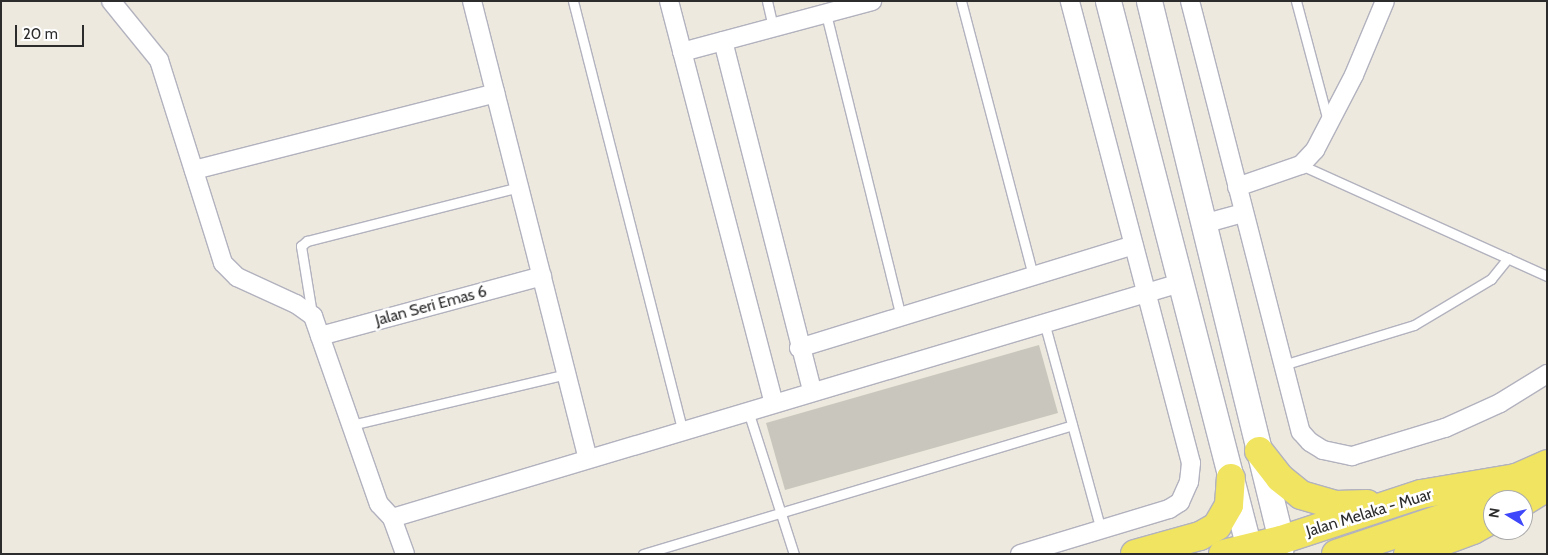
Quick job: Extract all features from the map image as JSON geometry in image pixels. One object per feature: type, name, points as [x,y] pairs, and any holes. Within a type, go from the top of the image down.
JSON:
[{"type":"main road","points":[[1259,451],[1280,478],[1301,495],[1336,505],[1391,504]]},
{"type":"main road","name":"Jalan Melaka - Muar","points":[[1519,490],[1547,464]]},
{"type":"main road","points":[[1135,554],[1200,536],[1217,526],[1229,505],[1231,478]]},
{"type":"main road","points":[[1519,490],[1547,487]]},
{"type":"main road","name":"Jalan Melaka - Muar","points":[[1223,554],[1281,547],[1421,494],[1483,491]]},
{"type":"main road","name":"Jalan Melaka - Muar","points":[[1336,554],[1483,504]]},
{"type":"main road","points":[[1408,554],[1474,530],[1483,525]]},
{"type":"street","points":[[111,1],[158,60],[223,263],[237,277],[296,304],[312,316],[379,504],[392,518],[405,554]]},
{"type":"street","points":[[472,1],[588,459]]},
{"type":"street","points":[[669,1],[774,403]]},
{"type":"street","points":[[1020,554],[1169,510],[1180,502],[1189,482],[1191,463],[1070,1]]},
{"type":"street","points":[[1108,1],[1231,478],[1253,551]]},
{"type":"street","points":[[1149,1],[1281,547]]},
{"type":"street","points":[[1190,1],[1243,213],[1301,432],[1323,450],[1352,456],[1445,428],[1500,403],[1547,374]]},
{"type":"street","points":[[1237,187],[1301,165],[1315,150],[1354,75],[1385,1]]},
{"type":"street","points":[[682,52],[868,2]]},
{"type":"street","points":[[724,41],[798,348],[812,391]]},
{"type":"street","points":[[194,170],[495,93]]},
{"type":"street","points":[[1203,224],[1243,213]]},
{"type":"street","points":[[798,348],[1133,245]]},
{"type":"street","name":"Jalan Seri Emas 6","points":[[320,336],[542,276]]},
{"type":"street","points":[[392,518],[748,410],[1180,283]]},
{"type":"lane","points":[[574,1],[682,430]]},
{"type":"lane","points":[[766,1],[773,28]]},
{"type":"lane","points":[[961,1],[1033,276]]},
{"type":"lane","points":[[1296,1],[1329,123]]},
{"type":"lane","points":[[826,14],[901,316]]},
{"type":"lane","points":[[1301,165],[1547,276]]},
{"type":"lane","points":[[312,316],[300,246],[307,241],[519,187]]},
{"type":"lane","points":[[1283,365],[1414,325],[1491,280],[1508,258]]},
{"type":"lane","points":[[1044,322],[1101,530]]},
{"type":"lane","points":[[351,425],[566,374]]},
{"type":"lane","points":[[748,410],[794,554]]},
{"type":"lane","points":[[643,554],[1072,424]]},
{"type":"building","points":[[1039,345],[1058,413],[785,490],[766,423]]}]
